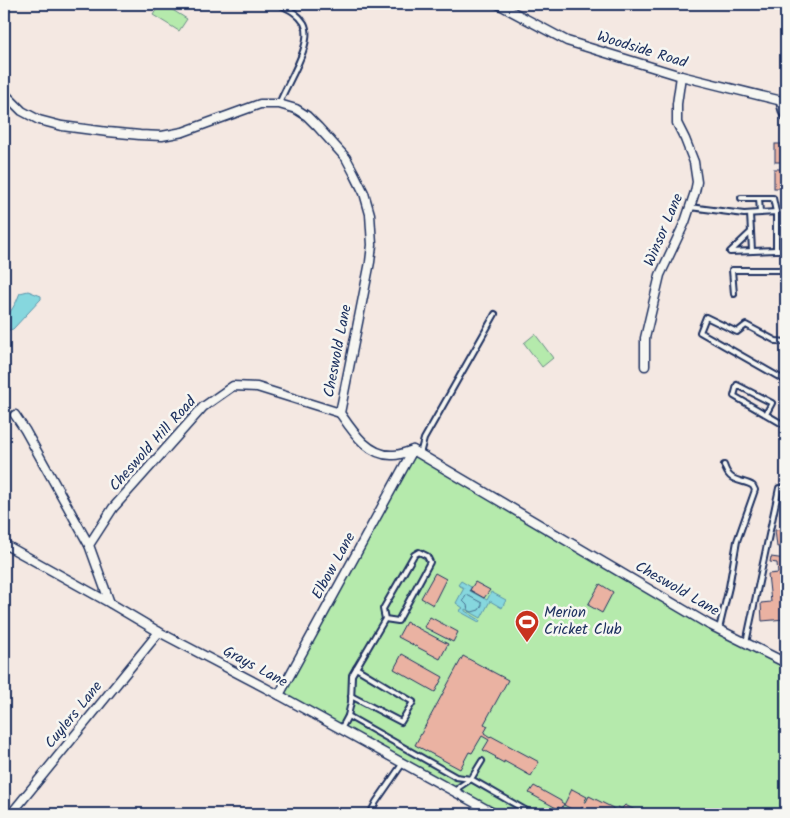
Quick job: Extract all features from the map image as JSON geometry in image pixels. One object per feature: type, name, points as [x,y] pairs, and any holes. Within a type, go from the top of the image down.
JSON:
[{"type":"street","name":"Woodside Road","points":[[498,4],[566,41],[681,76],[786,102]]},
{"type":"street","name":"Winsor Lane","points":[[645,366],[645,338],[660,275],[685,222],[697,182],[694,162],[686,139],[677,123],[677,104],[681,76]]},
{"type":"street","name":"Cheswold Lane","points":[[4,93],[22,111],[39,120],[62,126],[108,132],[162,136],[183,132],[260,104],[279,104],[296,109],[307,116],[346,158],[364,193],[370,214],[372,245],[370,262],[340,413],[357,438],[381,454],[395,455],[416,452],[719,629],[786,663]]},
{"type":"street","name":"Cheswold Hill Road","points":[[89,546],[113,508],[203,407],[234,386],[257,387],[340,413]]},
{"type":"street","points":[[15,416],[25,430],[89,546],[110,603]]},
{"type":"street","name":"Elbow Lane","points":[[279,695],[416,452]]},
{"type":"street","name":"Grays Lane","points":[[4,544],[159,632],[403,763],[456,793],[484,812],[495,814]]},
{"type":"street","name":"Cuylers Lane","points":[[11,814],[159,632]]},
{"type":"lane","points":[[279,4],[294,12],[304,23],[307,33],[301,58],[283,92],[279,104]]},
{"type":"lane","points":[[778,99],[786,120]]},
{"type":"lane","points":[[740,198],[773,198],[776,212],[776,250]]},
{"type":"lane","points":[[759,198],[760,213]]},
{"type":"lane","points":[[690,207],[744,214],[776,212]]},
{"type":"lane","points":[[750,214],[752,251]]},
{"type":"lane","points":[[751,232],[730,252],[786,250]]},
{"type":"lane","points":[[734,294],[732,270],[786,270]]},
{"type":"lane","points":[[416,452],[495,314]]},
{"type":"lane","points":[[786,342],[776,341],[746,325],[737,332],[706,317],[700,332],[786,381]]},
{"type":"lane","points":[[766,414],[772,403],[737,385],[734,396],[786,426]]},
{"type":"lane","points":[[719,629],[729,588],[737,541],[754,490],[753,486],[748,483],[730,476],[724,465]]},
{"type":"lane","points":[[746,643],[779,488],[786,488]]},
{"type":"lane","points":[[341,729],[348,716],[352,675],[385,619],[383,609],[414,555],[419,552],[427,556],[430,562],[398,621],[385,619]]},
{"type":"lane","points":[[351,696],[401,722],[413,702],[356,668]]},
{"type":"lane","points":[[348,716],[456,777],[471,779],[532,814]]},
{"type":"lane","points":[[456,793],[459,787],[471,779],[482,761]]},
{"type":"lane","points":[[370,814],[403,763]]},
{"type":"green space","points":[[160,4],[187,19],[179,31],[153,15]]},
{"type":"green space","points":[[535,334],[553,358],[542,367],[524,343]]},
{"type":"green space","name":"Merion Cricket Club","points":[[413,450],[708,624],[786,663],[786,814],[497,814],[279,695]]},
{"type":"water","points":[[28,291],[41,296],[41,299],[13,329],[6,331],[6,320],[20,293]]},
{"type":"water","points":[[461,581],[471,587],[470,591],[487,600],[491,592],[506,600],[502,608],[490,601],[481,618],[465,609],[465,611],[480,620],[479,622],[459,611],[463,608],[456,603],[464,588],[458,585]]},
{"type":"building","points":[[775,144],[786,144],[786,162],[775,162]]},
{"type":"building","points":[[774,169],[786,169],[786,188],[774,188]]},
{"type":"building","points":[[782,499],[786,499],[786,546],[777,547],[775,530],[785,529]]},
{"type":"building","points":[[771,557],[786,559],[786,629],[785,619],[762,621],[761,603],[771,602],[768,574],[778,573],[777,563],[770,562]]},
{"type":"building","points":[[435,573],[446,579],[433,605],[421,598]]},
{"type":"building","points":[[475,582],[490,590],[484,598],[470,590]]},
{"type":"building","points":[[600,584],[613,592],[602,613],[588,605]]},
{"type":"building","points":[[430,617],[458,632],[453,642],[424,627]]},
{"type":"building","points":[[406,622],[448,644],[440,659],[398,637]]},
{"type":"building","points":[[402,654],[443,677],[435,692],[394,669]]},
{"type":"building","points":[[463,656],[508,680],[484,724],[488,726],[484,733],[539,762],[531,776],[483,750],[489,740],[482,736],[472,753],[469,752],[460,769],[415,745]]},
{"type":"building","points":[[534,786],[561,801],[564,804],[561,809],[529,793]]},
{"type":"building","points":[[572,789],[587,797],[584,802],[586,802],[589,796],[613,808],[613,810],[616,810],[616,813],[618,807],[623,810],[622,808],[625,805],[639,812],[638,814],[579,814],[583,806],[579,813],[564,805]]},
{"type":"place","name":"Merion Cricket Club","points":[[527,643]]}]
